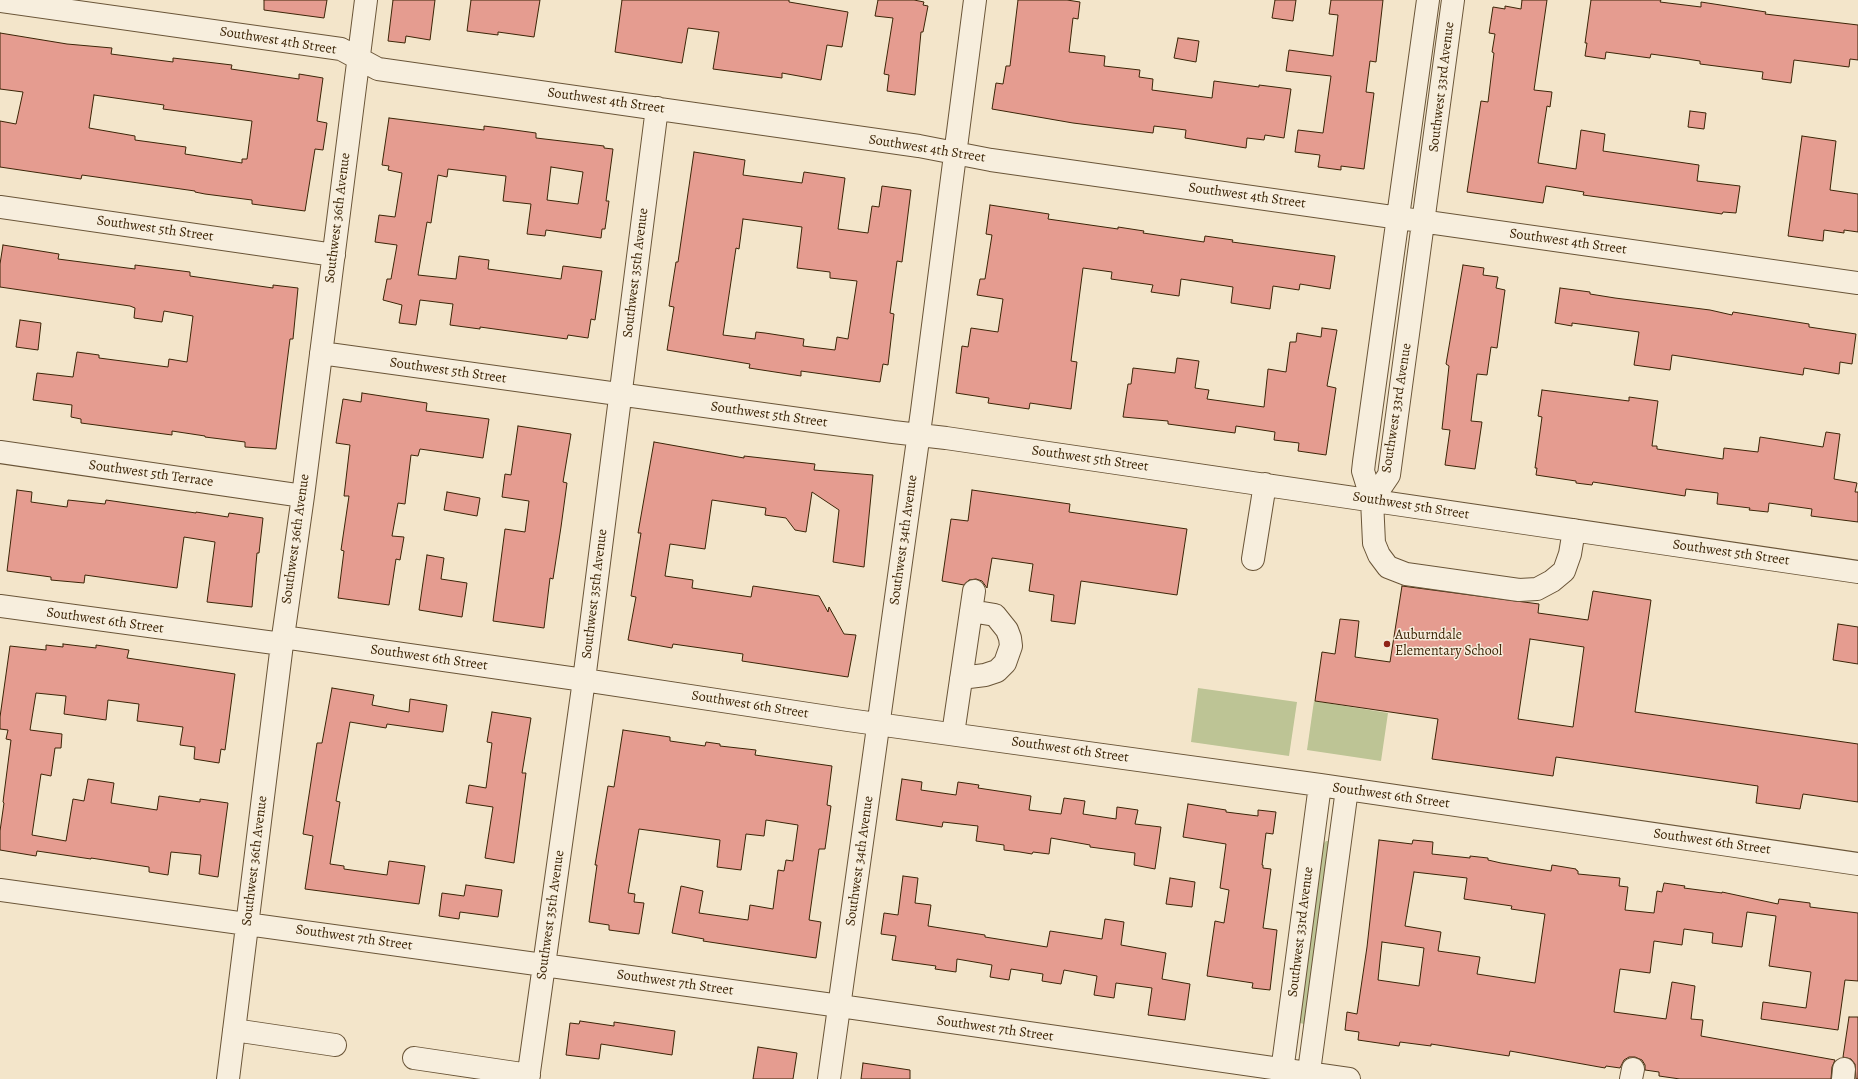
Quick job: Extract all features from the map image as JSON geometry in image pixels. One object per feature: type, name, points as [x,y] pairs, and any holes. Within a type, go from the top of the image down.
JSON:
[{"type":"street","name":"Southwest 36th Avenue","points":[[228,1079],[282,641],[303,496],[366,0]]},
{"type":"street","name":"Southwest 34th Avenue","points":[[829,1079],[919,435],[975,0]]},
{"type":"street","name":"Southwest 33rd Avenue","points":[[1372,500],[1363,472],[1428,0]]},
{"type":"street","name":"Southwest 33rd Avenue","points":[[1372,500],[1389,475],[1453,0]]},
{"type":"street","name":"Southwest 4th Street","points":[[0,1],[341,49],[378,70],[657,108],[955,153],[991,160],[1858,283]]},
{"type":"street","name":"Southwest 35th Avenue","points":[[528,1077],[584,680],[657,108]]},
{"type":"street","name":"Southwest 5th Street","points":[[0,207],[334,255]]},
{"type":"street","name":"Southwest 5th Street","points":[[321,353],[620,395],[946,438],[1858,572]]},
{"type":"street","name":"Southwest 5th Terrace","points":[[0,452],[303,496]]},
{"type":"street","points":[[1253,559],[1265,484]]},
{"type":"street","points":[[1372,500],[1374,542],[1379,555],[1388,567],[1406,574],[1519,590],[1537,589],[1552,581],[1564,571],[1570,554],[1574,530]]},
{"type":"street","points":[[953,734],[961,678],[973,601],[996,615],[1007,630],[1011,646],[1005,663],[997,671],[985,675],[961,678]]},
{"type":"street","name":"Southwest 6th Street","points":[[0,606],[584,680],[878,724],[1320,785],[1858,864]]},
{"type":"street","name":"Southwest 33rd Avenue","points":[[1282,1075],[1320,785]]},
{"type":"street","name":"Southwest 33rd Avenue","points":[[1308,1076],[1347,790]]},
{"type":"street","name":"Southwest 7th Street","points":[[0,890],[840,1006],[1282,1075],[1349,1079]]},
{"type":"street","points":[[234,1030],[335,1045]]},
{"type":"street","points":[[414,1058],[470,1073],[528,1077]]},
{"type":"green space","points":[[1198,688],[1297,702],[1289,756],[1191,742]]},
{"type":"green space","points":[[1314,701],[1388,713],[1381,761],[1307,750]]},
{"type":"green space","points":[[1326,841],[1329,841],[1307,1020],[1304,1024],[1300,1023],[1298,1019],[1323,844]]},
{"type":"building","points":[[264,0],[327,0],[324,18],[264,10]]},
{"type":"building","points":[[393,0],[435,0],[430,40],[406,36],[405,43],[388,41]]},
{"type":"building","points":[[471,0],[540,0],[534,37],[498,32],[498,35],[467,31]]},
{"type":"building","points":[[622,0],[789,0],[789,2],[848,12],[842,47],[827,45],[821,80],[782,73],[782,78],[713,69],[719,32],[688,28],[682,63],[615,52]]},
{"type":"building","points":[[878,0],[914,0],[924,2],[923,5],[928,6],[923,32],[921,32],[915,95],[887,91],[889,75],[884,74],[893,18],[875,16]]},
{"type":"building","points":[[1018,0],[1067,0],[1080,2],[1078,19],[1073,18],[1069,52],[1105,56],[1104,66],[1140,70],[1139,77],[1153,79],[1152,90],[1212,98],[1214,81],[1259,87],[1259,85],[1291,89],[1284,138],[1265,135],[1264,140],[1247,138],[1246,148],[1185,138],[1186,130],[1154,126],[1153,133],[1073,123],[992,109],[996,83],[1003,84],[1006,66],[1010,66]]},
{"type":"building","points":[[1275,0],[1296,0],[1293,21],[1272,18]]},
{"type":"building","points":[[1331,0],[1383,0],[1376,62],[1370,61],[1366,92],[1374,93],[1364,169],[1341,166],[1341,170],[1318,167],[1320,155],[1295,152],[1298,130],[1323,133],[1331,76],[1286,71],[1289,50],[1333,56],[1338,15],[1329,14]]},
{"type":"building","points":[[1522,0],[1547,0],[1534,90],[1552,92],[1550,107],[1547,106],[1538,163],[1576,169],[1581,130],[1605,134],[1603,151],[1699,165],[1697,181],[1740,186],[1736,213],[1723,212],[1722,214],[1583,195],[1584,192],[1546,186],[1543,203],[1467,192],[1481,101],[1488,102],[1495,34],[1489,33],[1493,7],[1505,9],[1505,6],[1521,9]]},
{"type":"building","points":[[1591,0],[1661,0],[1660,2],[1701,7],[1701,2],[1766,12],[1765,14],[1858,25],[1858,60],[1850,59],[1849,67],[1794,60],[1791,83],[1762,79],[1763,72],[1700,64],[1700,61],[1651,54],[1650,58],[1606,52],[1605,59],[1585,56],[1587,43],[1585,43]]},
{"type":"building","points":[[0,33],[67,44],[112,48],[111,54],[173,62],[173,58],[232,65],[231,69],[299,79],[299,74],[323,78],[317,121],[327,123],[323,150],[315,149],[305,211],[252,204],[252,200],[205,194],[195,191],[82,175],[81,179],[0,167],[0,121],[16,124],[23,92],[0,89]],"holes":[[[94,95],[164,105],[163,109],[252,121],[247,159],[242,159],[242,163],[185,154],[186,147],[135,140],[135,136],[89,128]]]},
{"type":"building","points":[[1178,38],[1199,41],[1196,62],[1174,58]]},
{"type":"building","points":[[1690,111],[1706,113],[1704,129],[1688,127]]},
{"type":"building","points":[[389,118],[484,130],[484,126],[500,128],[536,133],[536,138],[604,146],[604,148],[613,149],[606,201],[609,201],[605,229],[602,229],[601,238],[546,230],[545,236],[527,234],[531,204],[503,201],[506,176],[448,169],[447,177],[438,175],[431,223],[427,222],[418,275],[456,279],[459,256],[489,260],[488,269],[561,279],[563,266],[602,271],[595,320],[591,319],[588,338],[568,335],[567,339],[480,327],[480,329],[450,325],[453,304],[420,300],[416,325],[399,323],[402,305],[383,300],[387,279],[391,279],[397,245],[375,242],[379,215],[395,217],[402,173],[388,170],[389,166],[382,165]],"holes":[[[551,167],[583,172],[578,204],[547,200]]]},
{"type":"building","points":[[1802,136],[1836,141],[1830,190],[1858,194],[1858,232],[1844,230],[1844,233],[1824,230],[1823,241],[1788,236]]},
{"type":"building","points":[[694,152],[745,160],[743,175],[802,183],[804,172],[845,178],[838,229],[868,233],[872,206],[879,207],[882,186],[911,190],[902,262],[897,261],[890,313],[894,314],[888,365],[883,364],[880,382],[801,371],[801,376],[749,368],[750,364],[667,350],[674,307],[669,306],[676,262],[678,262]],"holes":[[[743,219],[802,227],[797,268],[830,272],[830,278],[857,281],[848,339],[837,337],[835,350],[803,346],[804,339],[765,333],[756,332],[755,339],[723,335],[736,248],[739,249]]]},
{"type":"building","points":[[990,205],[1049,214],[1048,219],[1118,229],[1118,227],[1144,231],[1143,233],[1204,242],[1205,236],[1233,240],[1232,242],[1335,256],[1330,289],[1300,284],[1299,290],[1273,286],[1270,309],[1231,303],[1233,287],[1181,279],[1179,296],[1151,292],[1153,285],[1111,279],[1112,272],[1083,268],[1071,361],[1077,362],[1071,409],[1030,403],[1029,409],[988,403],[989,398],[956,393],[962,346],[968,347],[971,328],[998,332],[1003,299],[977,295],[980,279],[985,279],[992,235],[986,234]]},
{"type":"building","points":[[3,245],[59,254],[58,259],[135,269],[135,265],[190,272],[190,276],[273,288],[273,285],[298,288],[293,339],[290,339],[276,449],[245,447],[245,442],[172,431],[172,435],[81,423],[81,419],[71,417],[72,405],[33,400],[37,373],[73,377],[77,352],[99,355],[99,358],[168,367],[169,359],[187,362],[193,316],[164,311],[162,322],[134,318],[135,308],[130,306],[0,287],[0,264]]},
{"type":"building","points":[[1463,265],[1484,268],[1483,275],[1498,277],[1496,288],[1505,290],[1497,348],[1491,347],[1487,375],[1477,374],[1471,421],[1482,422],[1475,469],[1445,465],[1450,430],[1442,429],[1449,366],[1446,364]]},
{"type":"building","points":[[1560,288],[1590,292],[1590,294],[1615,298],[1710,310],[1732,315],[1733,312],[1809,324],[1809,327],[1856,334],[1852,364],[1840,362],[1839,374],[1804,368],[1803,375],[1672,355],[1670,370],[1634,365],[1639,332],[1572,323],[1572,326],[1555,323]]},
{"type":"building","points":[[20,320],[41,323],[38,350],[16,347]]},
{"type":"building","points":[[1322,328],[1337,330],[1327,386],[1336,388],[1326,455],[1298,451],[1299,443],[1274,440],[1275,432],[1236,426],[1235,433],[1168,424],[1168,421],[1123,417],[1128,384],[1131,384],[1133,368],[1175,373],[1177,358],[1199,361],[1195,388],[1209,390],[1207,399],[1264,407],[1268,369],[1286,372],[1290,342],[1296,342],[1297,333],[1321,337]]},
{"type":"building","points":[[1542,390],[1629,401],[1629,397],[1658,401],[1652,446],[1657,446],[1657,449],[1723,459],[1724,448],[1758,452],[1760,437],[1823,447],[1826,432],[1840,434],[1834,479],[1857,483],[1855,492],[1858,492],[1858,522],[1811,516],[1812,509],[1769,503],[1768,512],[1717,504],[1718,493],[1686,489],[1685,496],[1593,482],[1592,485],[1576,483],[1576,481],[1536,475],[1537,468],[1535,468],[1542,417],[1538,416]]},
{"type":"building","points":[[362,393],[427,403],[426,411],[489,419],[483,458],[420,449],[418,456],[411,455],[405,504],[398,503],[392,536],[404,537],[400,560],[396,559],[389,605],[338,598],[344,551],[341,550],[349,496],[344,496],[350,445],[336,443],[343,399],[361,402]]},
{"type":"building","points":[[518,426],[571,434],[563,482],[567,483],[561,527],[553,579],[550,578],[544,628],[493,621],[505,529],[525,532],[529,501],[502,497],[505,474],[511,475]]},
{"type":"building","points":[[654,442],[744,458],[744,456],[815,464],[814,470],[873,475],[864,567],[833,562],[839,510],[812,492],[806,532],[795,530],[786,518],[765,515],[766,508],[712,500],[705,549],[670,544],[665,576],[693,580],[692,588],[751,597],[753,586],[819,596],[828,612],[829,607],[844,634],[856,635],[848,677],[742,661],[743,654],[673,644],[672,648],[628,640],[636,597],[631,596],[641,533],[638,533]]},
{"type":"building","points":[[17,490],[32,492],[31,502],[67,507],[68,500],[105,504],[106,500],[228,517],[229,513],[263,518],[259,553],[257,553],[252,607],[207,602],[215,542],[184,537],[177,588],[85,575],[84,583],[51,580],[51,577],[7,571]]},
{"type":"building","points":[[972,490],[1070,504],[1069,512],[1187,529],[1177,595],[1081,581],[1075,624],[1051,621],[1054,595],[1029,591],[1033,564],[992,558],[987,588],[982,581],[976,579],[969,580],[964,585],[942,581],[951,519],[968,521]]},
{"type":"building","points":[[447,492],[480,498],[477,516],[444,510]]},
{"type":"building","points":[[427,555],[444,558],[441,579],[467,583],[462,617],[419,610]]},
{"type":"building","points":[[1402,586],[1539,604],[1538,613],[1588,620],[1593,591],[1651,600],[1635,712],[1858,744],[1858,802],[1803,794],[1800,809],[1756,803],[1758,786],[1556,757],[1553,776],[1432,759],[1438,719],[1315,701],[1322,652],[1335,654],[1340,619],[1359,621],[1355,657],[1390,662]],"holes":[[[1530,639],[1584,647],[1573,727],[1518,719]]]},
{"type":"building","points":[[1838,624],[1858,627],[1858,664],[1833,660]]},
{"type":"building","points":[[63,644],[96,648],[96,645],[129,650],[127,658],[235,674],[225,750],[221,749],[219,763],[194,759],[195,747],[180,745],[183,727],[137,721],[139,704],[108,700],[106,720],[64,714],[66,696],[36,693],[30,730],[62,734],[61,748],[55,748],[51,776],[41,774],[32,835],[66,841],[73,799],[84,801],[88,779],[114,783],[111,803],[157,810],[159,796],[200,802],[200,799],[228,803],[218,877],[199,874],[201,855],[171,852],[168,875],[149,872],[149,867],[91,858],[37,851],[36,856],[0,850],[0,831],[11,740],[6,739],[8,730],[0,729],[0,717],[10,646],[46,650],[46,645],[63,647]]},
{"type":"building","points":[[332,688],[374,695],[372,705],[409,712],[410,699],[447,705],[443,732],[387,724],[386,728],[350,722],[336,801],[340,802],[330,864],[344,866],[344,869],[387,875],[389,861],[425,866],[419,904],[305,889],[313,836],[303,834],[317,743],[322,743]]},
{"type":"building","points":[[492,712],[531,718],[522,773],[526,773],[514,863],[485,858],[493,807],[466,803],[469,785],[486,788],[492,743],[487,742]]},
{"type":"building","points":[[623,730],[670,737],[670,741],[705,746],[706,742],[720,744],[720,746],[756,750],[755,755],[832,766],[827,805],[831,806],[825,849],[819,849],[809,920],[821,922],[816,958],[703,941],[704,939],[672,933],[681,886],[703,891],[699,913],[748,920],[750,905],[773,909],[778,870],[784,871],[786,860],[793,861],[798,825],[766,820],[764,836],[746,834],[741,870],[717,867],[720,840],[639,829],[628,893],[635,894],[634,902],[644,903],[639,934],[609,930],[609,925],[589,922],[597,865],[595,865],[608,786],[614,787]]},
{"type":"building","points":[[902,779],[922,782],[921,790],[956,795],[958,782],[979,785],[978,788],[1031,796],[1029,810],[1061,814],[1064,798],[1085,801],[1083,814],[1116,819],[1117,807],[1138,810],[1135,824],[1161,827],[1155,869],[1134,865],[1135,853],[1090,847],[1090,845],[1051,838],[1049,854],[1033,852],[1032,854],[1004,850],[1004,845],[976,841],[978,826],[943,822],[942,827],[896,820]]},
{"type":"building","points":[[1188,804],[1226,810],[1226,812],[1258,816],[1258,810],[1276,812],[1273,834],[1266,833],[1262,865],[1263,868],[1271,869],[1263,928],[1277,930],[1270,990],[1252,988],[1253,983],[1207,976],[1215,921],[1224,923],[1229,890],[1220,888],[1226,844],[1183,837]]},
{"type":"building","points":[[1379,840],[1412,844],[1413,840],[1433,842],[1432,854],[1470,858],[1470,856],[1488,858],[1488,860],[1501,863],[1551,871],[1552,865],[1576,869],[1578,874],[1620,878],[1619,886],[1628,887],[1625,910],[1654,913],[1657,891],[1662,892],[1664,883],[1685,886],[1684,888],[1722,892],[1778,904],[1779,899],[1810,903],[1810,907],[1858,913],[1858,981],[1845,980],[1838,1030],[1761,1019],[1763,1002],[1806,1008],[1811,972],[1769,966],[1776,916],[1747,912],[1742,947],[1712,943],[1713,933],[1684,929],[1682,945],[1654,941],[1650,973],[1620,969],[1614,1012],[1666,1019],[1672,982],[1695,986],[1691,1019],[1703,1020],[1701,1036],[1835,1060],[1832,1067],[1831,1079],[1680,1079],[1659,1076],[1659,1072],[1645,1070],[1645,1065],[1642,1060],[1635,1057],[1629,1057],[1624,1060],[1620,1068],[1606,1066],[1605,1068],[1510,1051],[1509,1056],[1431,1044],[1431,1046],[1400,1042],[1399,1046],[1358,1040],[1359,1032],[1345,1030],[1347,1012],[1357,1014],[1367,947]],"holes":[[[1414,872],[1467,878],[1464,899],[1512,906],[1511,909],[1545,914],[1535,983],[1477,974],[1480,957],[1438,951],[1441,932],[1405,926]],[[1382,942],[1424,948],[1419,986],[1378,980]]]},
{"type":"building","points":[[903,876],[918,878],[915,903],[931,905],[928,926],[1047,947],[1050,931],[1102,939],[1105,919],[1124,922],[1121,945],[1166,953],[1162,979],[1190,984],[1185,1020],[1148,1015],[1152,988],[1116,983],[1114,998],[1094,995],[1097,976],[1064,970],[1061,984],[1042,981],[1043,974],[1011,969],[1009,980],[990,977],[992,965],[957,959],[956,972],[935,969],[936,966],[892,960],[896,936],[881,934],[884,913],[898,915]]},
{"type":"building","points":[[1170,878],[1195,882],[1192,907],[1166,904]]},
{"type":"building","points":[[466,885],[502,890],[498,917],[460,912],[459,919],[439,916],[442,893],[464,896]]},
{"type":"building","points":[[1849,1017],[1858,1017],[1858,1079],[1856,1079],[1855,1064],[1851,1059],[1843,1057]]},
{"type":"building","points":[[580,1021],[614,1026],[614,1022],[675,1031],[672,1055],[601,1044],[599,1059],[566,1055],[570,1023],[579,1024]]},
{"type":"building","points":[[758,1047],[797,1053],[793,1079],[753,1079]]},
{"type":"building","points":[[863,1063],[910,1070],[910,1079],[861,1079]]},
{"type":"place","name":"Auburndale Elementary School","points":[[1387,644]]}]
